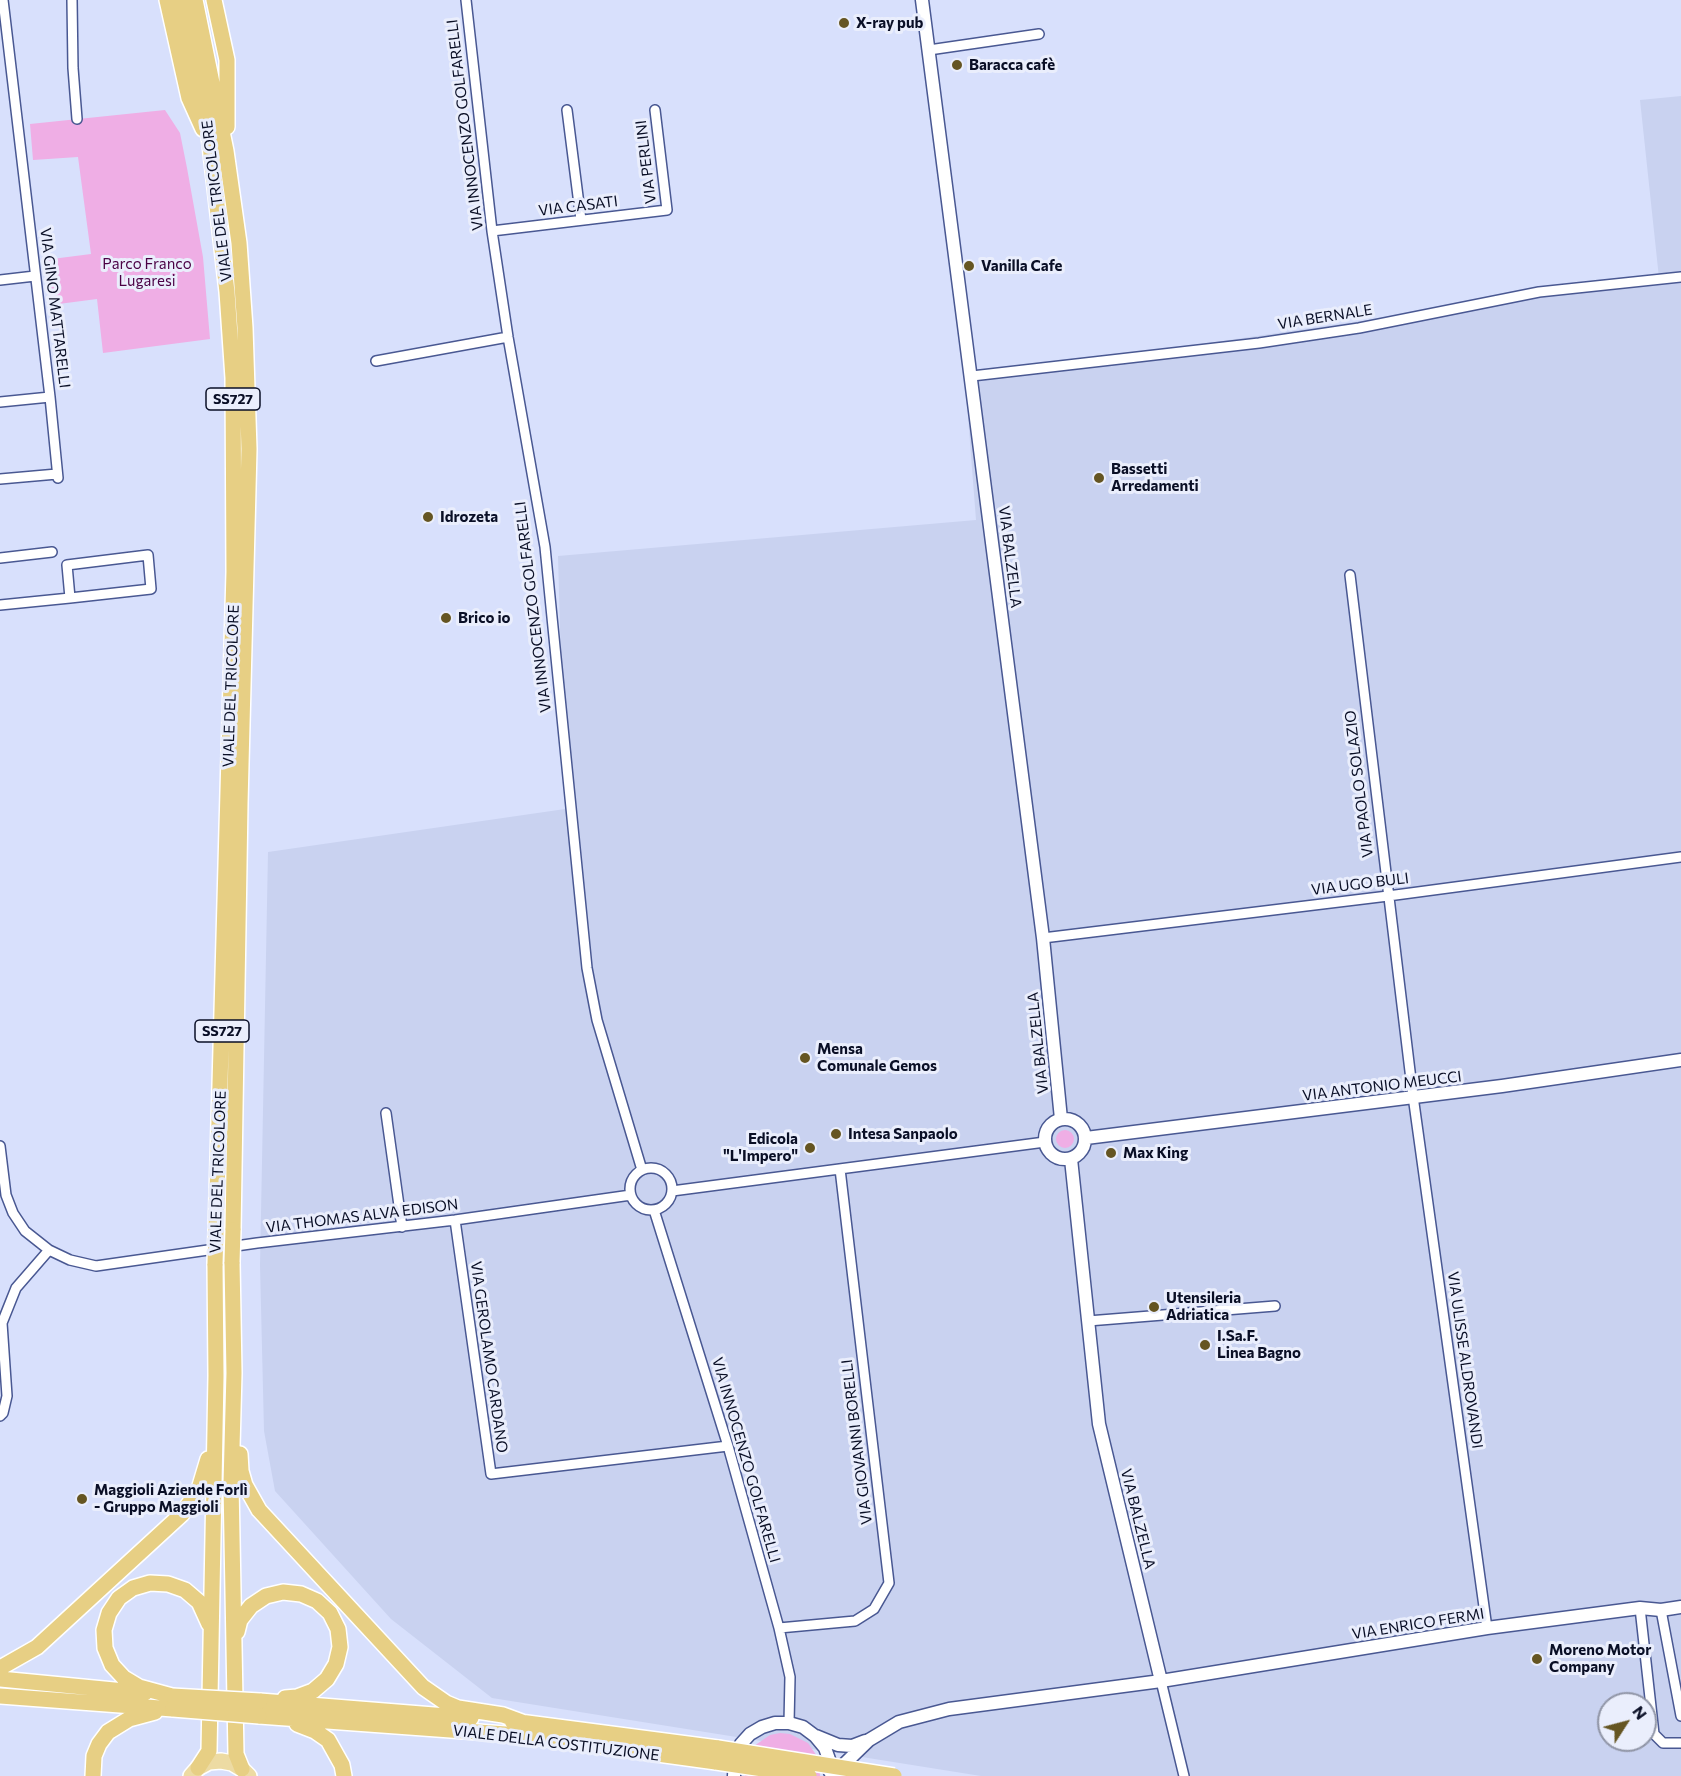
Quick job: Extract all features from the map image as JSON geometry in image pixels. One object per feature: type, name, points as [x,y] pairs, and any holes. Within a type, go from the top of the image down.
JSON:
[{"type":"highway","points":[[167,0],[189,98],[211,146]]},
{"type":"highway","name":"VIALE DEL TRICOLORE","points":[[181,0],[205,102],[227,292],[233,378],[232,1262],[234,1373]]},
{"type":"highway","name":"VIALE DEL TRICOLORE","points":[[195,0],[226,151],[238,243],[245,328],[249,448],[234,803]]},
{"type":"highway","points":[[214,0],[227,60],[229,96],[226,151]]},
{"type":"highway","name":"VIALE DEL TRICOLORE","points":[[216,1376],[216,1231],[234,831]]},
{"type":"highway","points":[[234,1373],[231,1484],[236,1754],[246,1772]]},
{"type":"highway","points":[[234,1373],[240,1406],[241,1471],[251,1498],[259,1510],[423,1687],[446,1703],[458,1708],[503,1715],[522,1722],[717,1755]]},
{"type":"highway","points":[[0,1668],[37,1647],[182,1514],[199,1489],[208,1461],[216,1376]]},
{"type":"highway","points":[[195,1772],[209,1751],[216,1376]]},
{"type":"highway","points":[[172,1702],[124,1678],[112,1665],[105,1648],[104,1630],[109,1613],[119,1599],[133,1588],[150,1583],[168,1584],[185,1590],[199,1602],[208,1618],[211,1635]]},
{"type":"highway","points":[[235,1637],[240,1620],[251,1606],[266,1596],[283,1592],[301,1593],[317,1601],[330,1613],[338,1629],[340,1647],[336,1664],[327,1680],[314,1691],[259,1709]]},
{"type":"highway","points":[[0,1679],[172,1702]]},
{"type":"highway","points":[[0,1696],[172,1702],[259,1709],[315,1731],[327,1740],[336,1751],[344,1776]]},
{"type":"highway","points":[[93,1776],[94,1756],[108,1732],[129,1719],[172,1702]]},
{"type":"highway","name":"VIALE DELLA COSTITUZIONE","points":[[259,1709],[522,1722]]},
{"type":"highway","name":"VIALE DELLA COSTITUZIONE","points":[[259,1709],[303,1720],[519,1735],[894,1776]]},
{"type":"highway","name":"VIALE DELLA COSTITUZIONE","points":[[717,1755],[809,1776]]},
{"type":"main road","points":[[195,1772],[209,1762],[221,1761],[232,1763],[246,1772]]},
{"type":"street","name":"VIA GINO MATTARELLI","points":[[0,479],[58,476],[3,0]]},
{"type":"street","points":[[72,0],[73,68],[77,119]]},
{"type":"street","name":"VIA INNOCENZO GOLFARELLI","points":[[466,0],[492,231],[545,547],[587,968],[597,1020],[642,1170]]},
{"type":"street","name":"VIA BALZELLA","points":[[922,0],[1043,938],[1061,1119]]},
{"type":"street","points":[[929,50],[1038,34]]},
{"type":"street","points":[[567,110],[581,220]]},
{"type":"street","name":"VIA PERLINI","points":[[655,110],[667,210]]},
{"type":"street","name":"VIA CASATI","points":[[492,231],[667,210]]},
{"type":"street","points":[[0,280],[35,276]]},
{"type":"street","name":"VIA BERNALE","points":[[972,376],[1259,343],[1359,328],[1539,292],[1681,278]]},
{"type":"street","points":[[376,361],[508,337]]},
{"type":"street","points":[[0,402],[50,397]]},
{"type":"street","points":[[0,558],[52,552]]},
{"type":"street","points":[[0,605],[70,598],[151,589],[148,555],[67,565],[70,598]]},
{"type":"street","name":"VIA PAOLO SOLAZIO","points":[[1350,575],[1413,1096]]},
{"type":"street","name":"VIA UGO BULI","points":[[1043,938],[1681,857]]},
{"type":"street","name":"VIA ANTONIO MEUCCI","points":[[1086,1138],[1502,1086],[1681,1060]]},
{"type":"street","name":"VIA ULISSE ALDROVANDI","points":[[1413,1096],[1487,1628]]},
{"type":"street","points":[[386,1113],[402,1227]]},
{"type":"street","points":[[1067,1118],[1078,1122],[1086,1138],[1082,1151],[1071,1159],[1051,1154],[1045,1142],[1045,1135],[1050,1125],[1067,1118]]},
{"type":"street","points":[[672,1191],[1045,1142]]},
{"type":"street","points":[[0,1146],[6,1195],[13,1213],[25,1231],[49,1250],[16,1288],[2,1323],[7,1396],[3,1413],[0,1416]]},
{"type":"street","name":"VIA BALZELLA","points":[[1071,1159],[1100,1424],[1184,1776]]},
{"type":"street","points":[[655,1168],[661,1170],[670,1179],[672,1191],[666,1203],[654,1210],[638,1205],[630,1189],[633,1177],[642,1170],[655,1168]]},
{"type":"street","name":"VIA GIOVANNI BORELLI","points":[[779,1628],[855,1621],[874,1609],[889,1583],[840,1169]]},
{"type":"street","name":"VIA THOMAS ALVA EDISON","points":[[49,1250],[70,1260],[96,1266],[257,1243],[455,1221],[631,1195]]},
{"type":"street","name":"VIA INNOCENZO GOLFARELLI","points":[[654,1210],[728,1446],[779,1628],[790,1677],[789,1723]]},
{"type":"street","name":"VIA GEROLAMO CARDANO","points":[[455,1221],[490,1474],[728,1446]]},
{"type":"street","points":[[1088,1321],[1275,1306]]},
{"type":"street","name":"VIA ENRICO FERMI","points":[[869,1740],[899,1722],[949,1709],[1161,1681],[1487,1628],[1640,1608],[1661,1610],[1681,1607]]},
{"type":"street","points":[[1640,1608],[1654,1734],[1663,1743],[1681,1743]]},
{"type":"street","points":[[1661,1610],[1681,1716]]},
{"type":"street","points":[[734,1776],[735,1756],[741,1744],[750,1734],[775,1723],[789,1723],[803,1727],[815,1736],[825,1748],[830,1762],[831,1776]]},
{"type":"street","points":[[815,1736],[838,1745],[852,1746],[869,1740]]},
{"type":"street","points":[[831,1776],[869,1740]]},
{"type":"shaded area","points":[[1681,96],[1681,1776],[981,1776],[492,1698],[391,1619],[275,1491],[264,1431],[260,1265],[268,852],[565,809],[558,556],[976,520],[965,378],[1659,278],[1640,100]]},
{"type":"green space","name":"Parco Franco Lugaresi","points":[[165,110],[180,133],[187,168],[203,257],[210,339],[103,353],[97,299],[51,305],[44,260],[91,254],[78,157],[33,160],[30,124]]},
{"type":"green space","points":[[1065,1130],[1071,1133],[1074,1139],[1071,1145],[1065,1148],[1059,1145],[1056,1139],[1059,1133]]},
{"type":"green space","points":[[790,1734],[808,1743],[819,1759],[820,1776],[745,1776],[745,1764],[754,1746],[770,1735]]},
{"type":"place","name":"X-ray pub","points":[[844,23]]},
{"type":"place","name":"Baracca cafè","points":[[957,65]]},
{"type":"place","name":"Vanilla Cafe","points":[[969,266]]},
{"type":"place","name":"Bassetti Arredamenti","points":[[1099,478]]},
{"type":"place","name":"Idrozeta","points":[[428,517]]},
{"type":"place","name":"Brico io","points":[[446,618]]},
{"type":"place","name":"Mensa Comunale Gemos","points":[[805,1058]]},
{"type":"place","name":"Intesa Sanpaolo","points":[[836,1134]]},
{"type":"place","name":"Edicola \"L'Impero\"","points":[[810,1148]]},
{"type":"place","name":"Max King","points":[[1111,1153]]},
{"type":"place","name":"Utensileria Adriatica","points":[[1154,1307]]},
{"type":"place","name":"I.Sa.F. Linea Bagno","points":[[1205,1345]]},
{"type":"place","name":"Maggioli Aziende Forlì - Gruppo Maggioli","points":[[82,1499]]},
{"type":"place","name":"Moreno Motor Company","points":[[1537,1659]]}]
